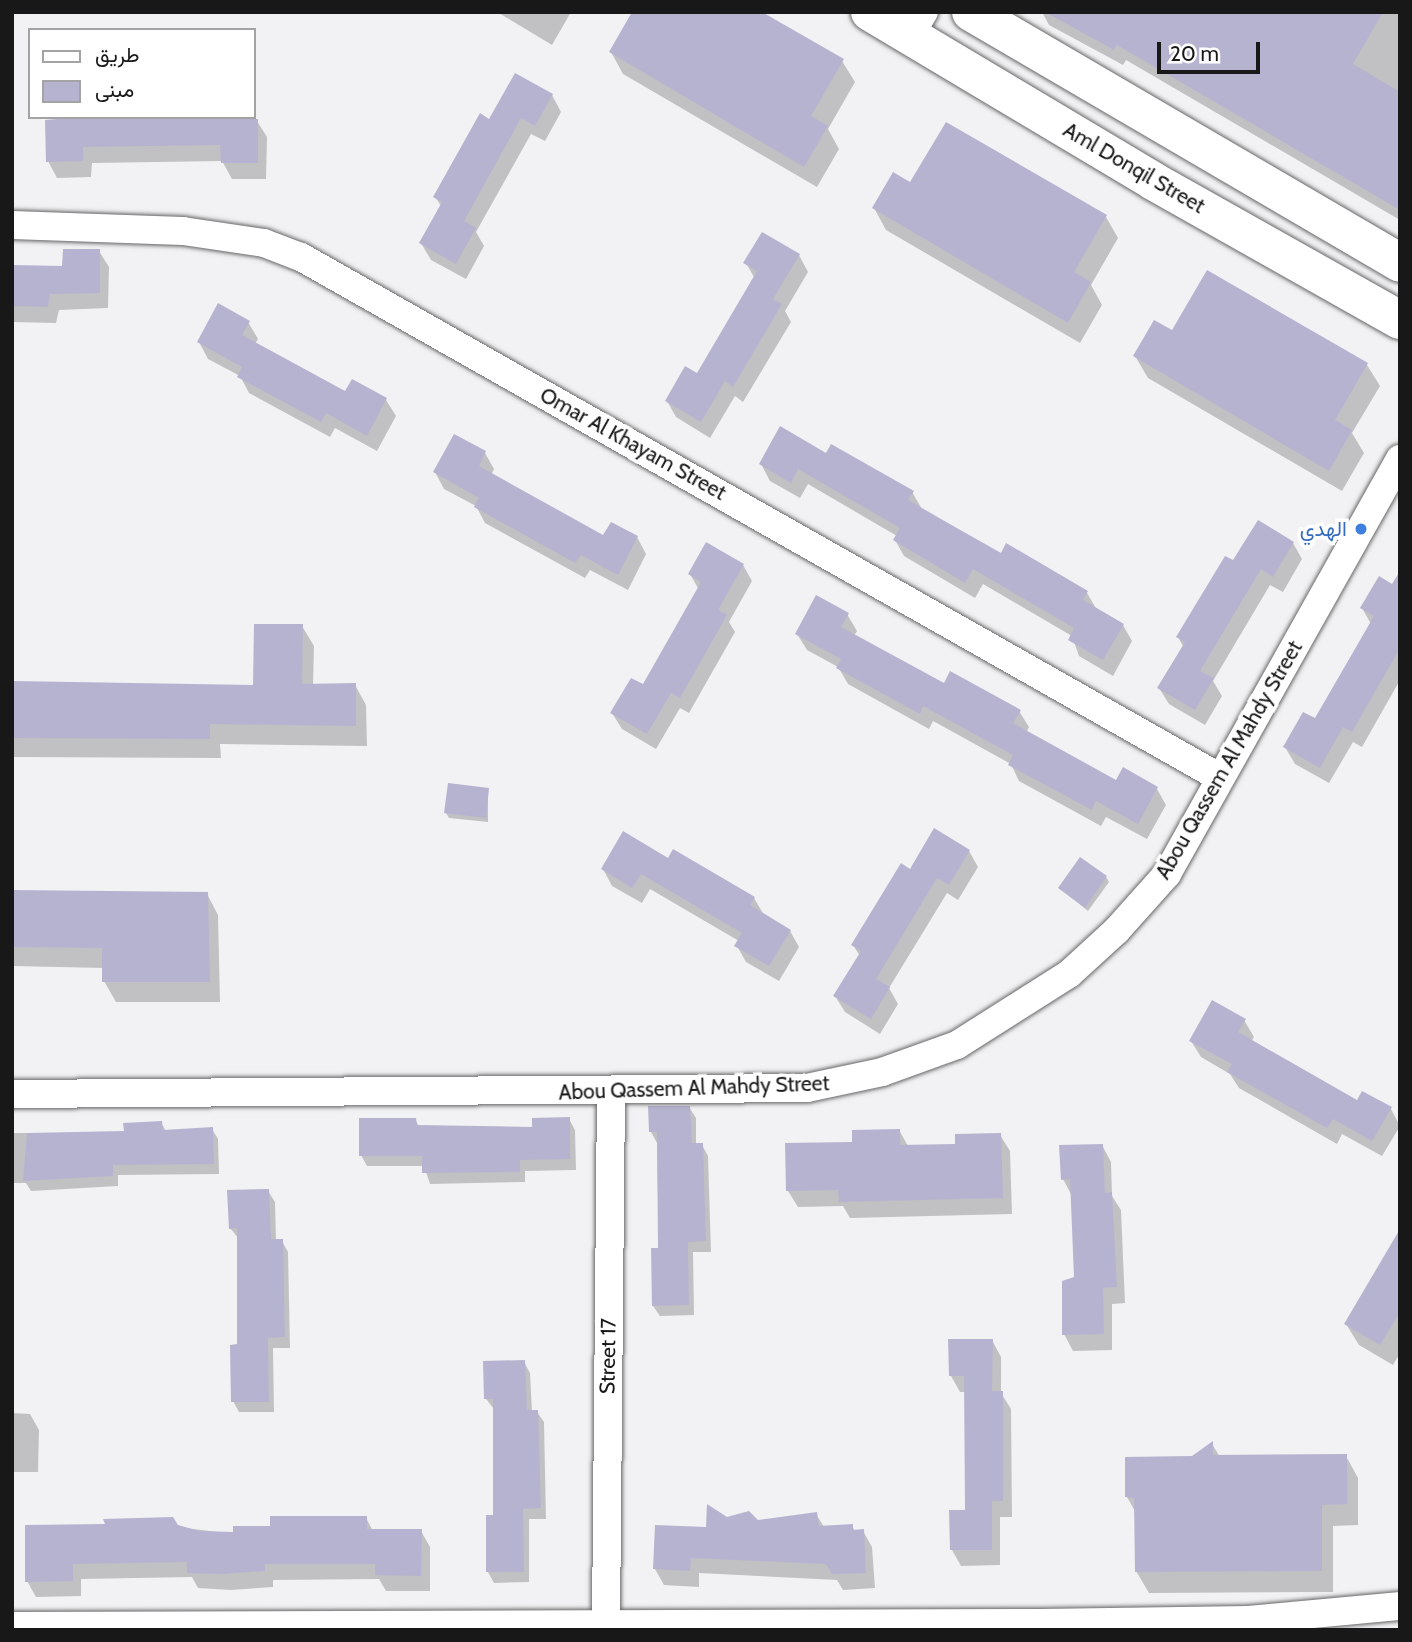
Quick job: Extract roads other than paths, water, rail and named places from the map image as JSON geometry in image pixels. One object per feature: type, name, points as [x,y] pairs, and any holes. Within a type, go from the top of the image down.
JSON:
[{"type":"street","name":"Aml Donqil Street","points":[[870,12],[917,24],[1153,181],[1400,320]]},
{"type":"street","points":[[971,12],[1400,263]]},
{"type":"street","name":"Omar Al Khayam Street","points":[[12,225],[183,231],[264,243],[301,257],[1219,777]]},
{"type":"street","name":"Abou Qassem Al Mahdy Street","points":[[12,1094],[807,1088],[882,1072],[957,1045],[1069,974],[1117,930],[1167,874],[1219,777],[1400,459]]},
{"type":"street","name":"Street 17","points":[[606,1622],[611,1090]]},
{"type":"street","points":[[12,1626],[342,1629],[606,1622],[969,1626],[1249,1620],[1400,1606]]},
{"type":"place","name":"الهدي","points":[[1361,529]]}]
